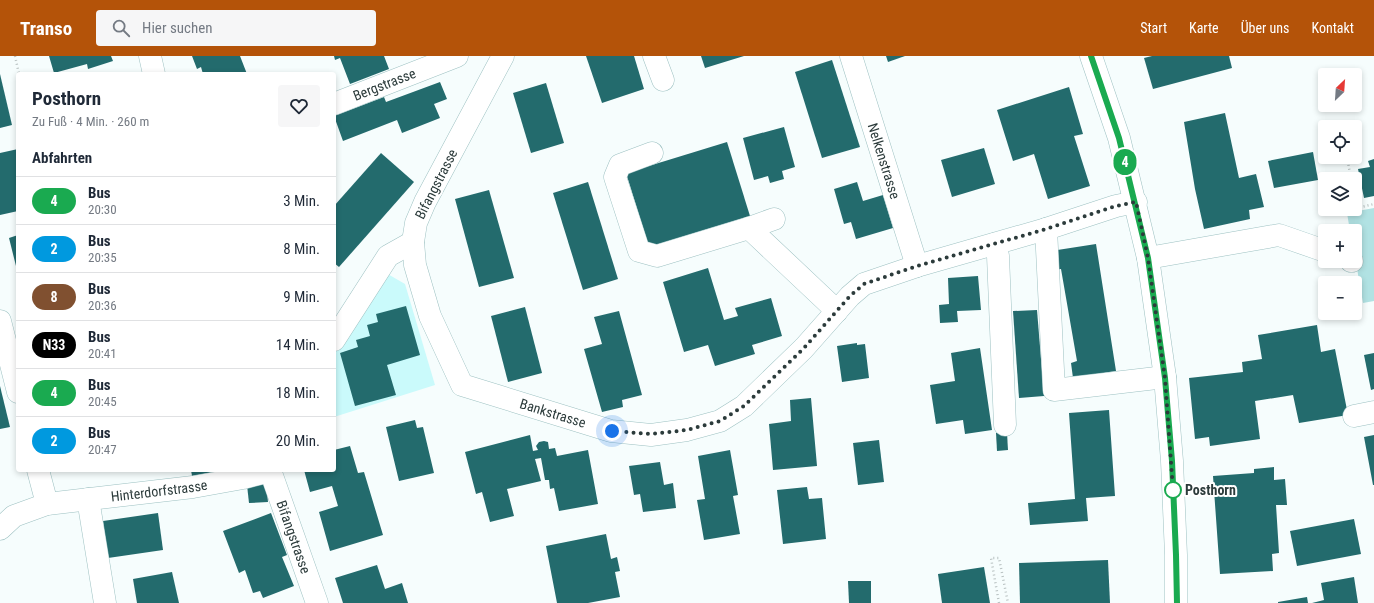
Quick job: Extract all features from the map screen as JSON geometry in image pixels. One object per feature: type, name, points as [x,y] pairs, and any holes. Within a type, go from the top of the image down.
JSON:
[{"type":"street","points":[[150,56],[154,72]]},
{"type":"street","name":"Bergstrasse","points":[[336,103],[457,56]]},
{"type":"street","name":"Bifangstrasse","points":[[413,242],[416,223],[425,202],[503,56]]},
{"type":"street","points":[[654,56],[663,80]]},
{"type":"street","name":"Nelkenstrasse","points":[[851,56],[917,266]]},
{"type":"street","points":[[1091,56],[1119,138],[1136,202],[1148,258],[1165,378],[1176,555],[1176,603]]},
{"type":"street","points":[[652,153],[620,165],[615,178],[639,251],[657,256],[774,219]]},
{"type":"street","name":"Bankstrasse","points":[[413,242],[415,265],[430,316],[462,385],[612,431],[651,434],[687,430],[720,421],[744,406],[804,348],[850,296],[864,284],[917,266],[1046,229],[1116,206],[1136,202]]},
{"type":"street","points":[[749,228],[837,311]]},
{"type":"street","points":[[1046,229],[1054,390],[1165,378]]},
{"type":"street","points":[[1148,258],[1279,234],[1318,248]]},
{"type":"street","points":[[336,337],[388,256],[413,242]]},
{"type":"street","points":[[995,244],[998,256],[1006,424]]},
{"type":"street","points":[[0,321],[16,384]]},
{"type":"street","points":[[38,472],[46,504]]},
{"type":"street","name":"Hinterdorfstrasse","points":[[0,529],[14,516],[46,504],[193,487],[243,478],[266,472]]},
{"type":"street","name":"Bifangstrasse","points":[[270,472],[317,603]]},
{"type":"street","points":[[88,500],[105,603]]},
{"type":"path","points":[[15,56],[19,72]]},
{"type":"path","points":[[1362,207],[1374,204]]},
{"type":"path","points":[[999,603],[991,558],[1000,558],[1008,603]]},
{"type":"shaded area","points":[[1374,208],[1374,301],[1363,303],[1362,276],[1358,276],[1357,268],[1362,268],[1362,224],[1349,224],[1348,216],[1362,216],[1362,210]]},
{"type":"shaded area","points":[[386,273],[405,284],[435,385],[336,416],[336,347]]},
{"type":"building","points":[[49,56],[111,56],[113,61],[88,69],[87,64],[54,72]]},
{"type":"building","points":[[192,56],[240,56],[246,72],[202,72],[201,67],[197,69]]},
{"type":"building","points":[[334,56],[384,56],[389,69],[350,84],[340,58],[335,60]]},
{"type":"building","points":[[586,56],[634,56],[644,89],[602,103]]},
{"type":"building","points":[[701,56],[744,56],[705,68]]},
{"type":"building","points":[[886,56],[905,56],[888,62]]},
{"type":"building","points":[[1152,56],[1229,56],[1232,68],[1153,89],[1144,58]]},
{"type":"building","points":[[832,60],[860,147],[822,158],[795,72]]},
{"type":"building","points":[[0,74],[12,125],[0,128]]},
{"type":"building","points":[[440,82],[447,99],[434,104],[440,118],[402,133],[397,120],[343,141],[336,122],[336,115],[384,97],[386,102]]},
{"type":"building","points":[[546,83],[564,143],[531,153],[513,93]]},
{"type":"building","points":[[1069,87],[1083,134],[1074,136],[1090,186],[1048,199],[1034,154],[1013,161],[997,110]]},
{"type":"building","points":[[1225,113],[1239,178],[1256,174],[1264,207],[1249,210],[1250,219],[1204,229],[1195,189],[1184,122]]},
{"type":"building","points":[[784,127],[795,167],[782,171],[784,179],[770,183],[768,176],[754,180],[743,138]]},
{"type":"building","points":[[727,142],[750,216],[649,247],[626,173]]},
{"type":"building","points":[[984,148],[995,184],[952,197],[941,160]]},
{"type":"building","points":[[16,149],[16,211],[0,215],[0,153]]},
{"type":"building","points":[[1313,152],[1318,180],[1274,188],[1268,161]]},
{"type":"building","points":[[381,153],[414,182],[339,267],[336,265],[336,204]]},
{"type":"building","points":[[1374,159],[1374,196],[1364,198],[1362,188],[1362,172],[1359,172],[1358,169],[1370,167],[1368,161]]},
{"type":"building","points":[[588,182],[618,279],[583,290],[553,193]]},
{"type":"building","points":[[857,182],[863,201],[883,195],[893,228],[856,239],[851,222],[844,224],[834,189]]},
{"type":"building","points":[[489,190],[514,278],[479,287],[455,199]]},
{"type":"building","points":[[16,236],[16,266],[9,238]]},
{"type":"building","points":[[1096,244],[1116,371],[1073,378],[1071,363],[1077,361],[1061,269],[1054,270],[1051,251]]},
{"type":"building","points":[[708,268],[724,320],[738,316],[735,308],[771,298],[782,336],[752,345],[755,354],[715,366],[708,345],[684,352],[663,282]]},
{"type":"building","points":[[978,276],[981,310],[957,311],[958,322],[940,323],[939,305],[949,304],[948,278]]},
{"type":"building","points":[[406,306],[420,355],[387,365],[396,395],[355,406],[340,353],[358,347],[356,340],[370,336],[367,325],[378,322],[376,314]]},
{"type":"building","points":[[525,307],[542,373],[508,382],[491,316]]},
{"type":"building","points":[[1037,310],[1044,396],[1019,398],[1013,311]]},
{"type":"building","points":[[619,311],[642,395],[622,400],[623,407],[602,412],[584,349],[602,344],[594,317]]},
{"type":"building","points":[[1317,325],[1321,352],[1335,349],[1348,415],[1299,423],[1293,395],[1255,401],[1260,439],[1210,446],[1209,437],[1195,439],[1189,378],[1243,372],[1242,362],[1262,359],[1258,335]]},
{"type":"building","points":[[857,343],[857,345],[865,344],[869,378],[842,382],[837,346]]},
{"type":"building","points":[[980,348],[992,430],[965,434],[963,420],[936,424],[930,385],[955,381],[951,353]]},
{"type":"building","points":[[1374,353],[1374,389],[1371,390],[1364,355]]},
{"type":"building","points":[[0,386],[10,427],[0,429]]},
{"type":"building","points":[[811,398],[817,466],[773,470],[769,424],[791,421],[790,400]]},
{"type":"building","points":[[1109,410],[1115,496],[1086,498],[1088,521],[1030,525],[1028,503],[1075,499],[1069,413]]},
{"type":"building","points":[[415,420],[417,428],[423,427],[434,473],[399,481],[386,427]]},
{"type":"building","points":[[996,433],[1007,433],[1008,450],[997,451]]},
{"type":"building","points":[[530,435],[533,451],[538,450],[536,446],[539,442],[544,441],[548,442],[549,449],[555,448],[557,456],[588,450],[598,504],[559,511],[554,488],[550,489],[549,480],[545,480],[541,458],[535,459],[541,481],[507,489],[514,516],[490,522],[482,492],[476,494],[465,452]]},
{"type":"building","points":[[1374,435],[1374,485],[1373,485],[1364,437]]},
{"type":"building","points":[[879,440],[884,482],[858,485],[853,443]]},
{"type":"building","points":[[350,446],[358,473],[364,472],[383,535],[330,551],[319,512],[338,506],[332,486],[310,492],[305,472],[336,472],[336,450]]},
{"type":"building","points":[[730,450],[738,495],[733,496],[740,534],[704,540],[697,500],[705,499],[698,456]]},
{"type":"building","points":[[660,462],[664,485],[673,483],[676,508],[643,512],[640,494],[634,495],[629,466]]},
{"type":"building","points":[[1274,467],[1274,480],[1285,479],[1287,505],[1276,505],[1279,553],[1272,554],[1273,571],[1220,574],[1213,476],[1254,473],[1254,469]]},
{"type":"building","points":[[191,472],[214,472],[192,476]]},
{"type":"building","points":[[266,483],[268,502],[249,503],[247,485]]},
{"type":"building","points":[[807,487],[809,499],[822,498],[826,539],[783,544],[777,490]]},
{"type":"building","points":[[158,513],[163,550],[108,558],[103,521]]},
{"type":"building","points":[[271,513],[287,555],[282,557],[294,586],[263,598],[260,591],[253,593],[245,570],[239,573],[223,531]]},
{"type":"building","points":[[1354,519],[1361,554],[1297,566],[1290,531]]},
{"type":"building","points":[[606,534],[611,559],[617,557],[620,571],[615,572],[620,597],[588,603],[557,603],[546,546]]},
{"type":"building","points":[[1108,560],[1110,603],[1020,603],[1019,563]]},
{"type":"building","points":[[377,565],[385,589],[402,583],[408,603],[343,603],[335,578]]},
{"type":"building","points":[[984,567],[990,603],[942,603],[938,574]]},
{"type":"building","points":[[172,572],[179,603],[137,603],[133,579]]},
{"type":"building","points":[[1354,577],[1358,603],[1312,603],[1324,600],[1321,583]]},
{"type":"building","points":[[848,581],[871,581],[871,603],[849,603]]},
{"type":"building","points":[[1307,597],[1308,603],[1278,603],[1278,602]]},
{"type":"bus line","name":"4","points":[[1091,56],[1119,138],[1136,202],[1148,258],[1165,378],[1172,461],[1177,603]]},
{"type":"place","name":"Posthorn","points":[[1173,490]]},
{"type":"route","points":[[612,431],[651,434],[687,430],[720,421],[744,406],[804,348],[850,296],[864,284],[917,266],[1046,229],[1116,206],[1136,202],[1148,258],[1165,378],[1173,490]]}]
